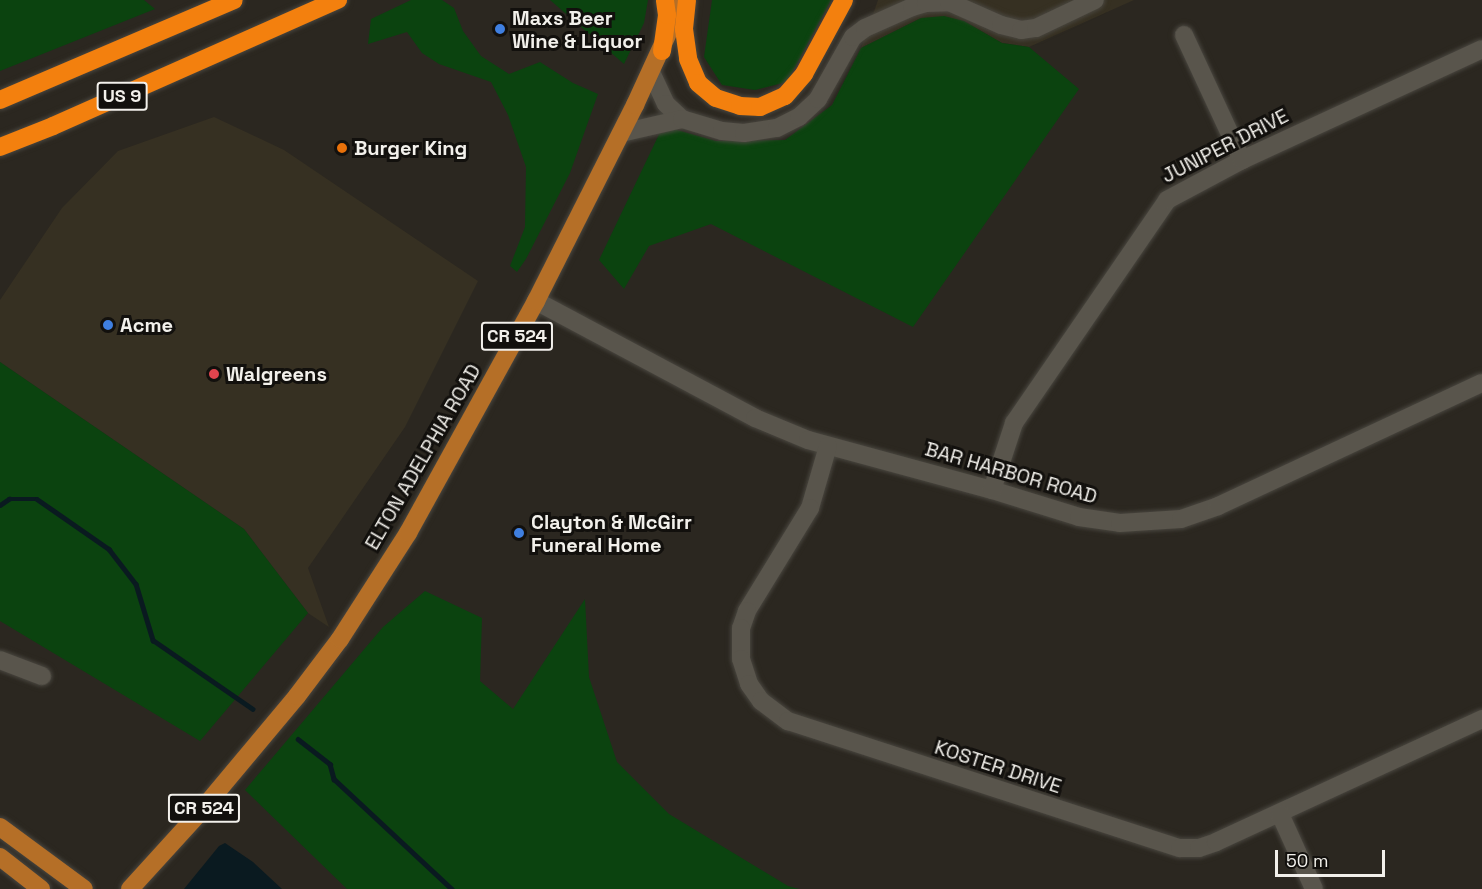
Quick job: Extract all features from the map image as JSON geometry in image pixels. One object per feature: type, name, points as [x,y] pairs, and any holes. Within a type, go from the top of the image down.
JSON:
[{"type":"highway","name":"US 9","points":[[0,100],[234,0]]},
{"type":"highway","name":"US 9","points":[[0,147],[53,126],[338,0]]},
{"type":"highway","points":[[662,51],[667,15],[665,0]]},
{"type":"highway","points":[[685,0],[684,29],[688,59],[698,83],[716,98],[740,106],[760,107],[785,96],[804,74],[844,0]]},
{"type":"main road","name":"ELTON ADELPHIA ROAD","points":[[130,889],[275,724],[340,639],[408,533],[536,301],[662,51],[685,0]]},
{"type":"main road","points":[[0,827],[84,889]]},
{"type":"main road","points":[[0,857],[41,889]]},
{"type":"street","points":[[651,72],[666,104],[682,119],[722,131],[744,133],[765,131],[789,122],[818,99],[853,37],[865,28],[912,7],[926,3],[949,2],[1001,25],[1022,30],[1036,28],[1095,0]]},
{"type":"street","points":[[1184,35],[1242,160]]},
{"type":"street","name":"JUNIPER DRIVE","points":[[992,489],[1014,423],[1159,209],[1175,194],[1242,160],[1482,49]]},
{"type":"street","points":[[621,133],[682,119]]},
{"type":"street","name":"BAR HARBOR ROAD","points":[[536,301],[755,418],[828,446],[992,489],[1100,521],[1139,524],[1180,519],[1218,506],[1482,383]]},
{"type":"street","name":"KOSTER DRIVE","points":[[828,446],[810,508],[747,611],[741,628],[741,659],[745,675],[754,693],[774,713],[788,721],[1165,845],[1199,848],[1280,814],[1482,719]]},
{"type":"street","points":[[0,660],[42,676]]},
{"type":"street","points":[[1280,814],[1314,889]]},
{"type":"shaded area","points":[[878,0],[1134,0],[1029,47],[1002,43],[964,21],[921,18],[861,48]]},
{"type":"shaded area","points":[[214,117],[284,150],[478,281],[405,427],[308,568],[329,627],[308,613],[244,529],[0,362],[0,300],[62,208],[118,151]]},
{"type":"shaded area","points":[[225,843],[253,862],[282,889],[184,889],[219,846]]},
{"type":"green space","points":[[0,0],[144,0],[155,9],[0,71]]},
{"type":"green space","points":[[411,0],[442,0],[454,8],[463,31],[481,56],[509,74],[540,62],[573,83],[598,94],[570,173],[517,272],[510,266],[525,227],[526,167],[508,115],[491,82],[439,64],[422,53],[407,32],[368,44],[371,19]]},
{"type":"green space","points":[[550,0],[648,0],[644,23],[624,64]]},
{"type":"green space","points":[[712,0],[831,0],[787,82],[755,90],[722,85],[704,57]]},
{"type":"green space","points":[[944,16],[964,21],[1002,43],[1029,47],[1079,89],[913,327],[711,224],[649,246],[624,289],[599,260],[663,126],[716,141],[785,140],[832,105],[861,48],[921,18]]},
{"type":"green space","points":[[0,362],[244,529],[308,613],[200,741],[0,621]]},
{"type":"green space","points":[[425,591],[482,618],[480,681],[513,709],[585,599],[589,677],[617,762],[669,814],[788,886],[799,889],[347,889],[245,790],[383,627]]},
{"type":"waterway","points":[[0,505],[9,499],[37,499],[109,549],[136,584],[153,640],[253,709]]},
{"type":"waterway","points":[[298,739],[330,764],[334,779],[452,889]]},
{"type":"place","name":"Maxs Beer Wine & Liquor","points":[[500,29]]},
{"type":"place","name":"Burger King","points":[[342,148]]},
{"type":"place","name":"Acme","points":[[108,325]]},
{"type":"place","name":"Walgreens","points":[[214,374]]},
{"type":"place","name":"Clayton & McGirr Funeral Home","points":[[519,533]]}]
